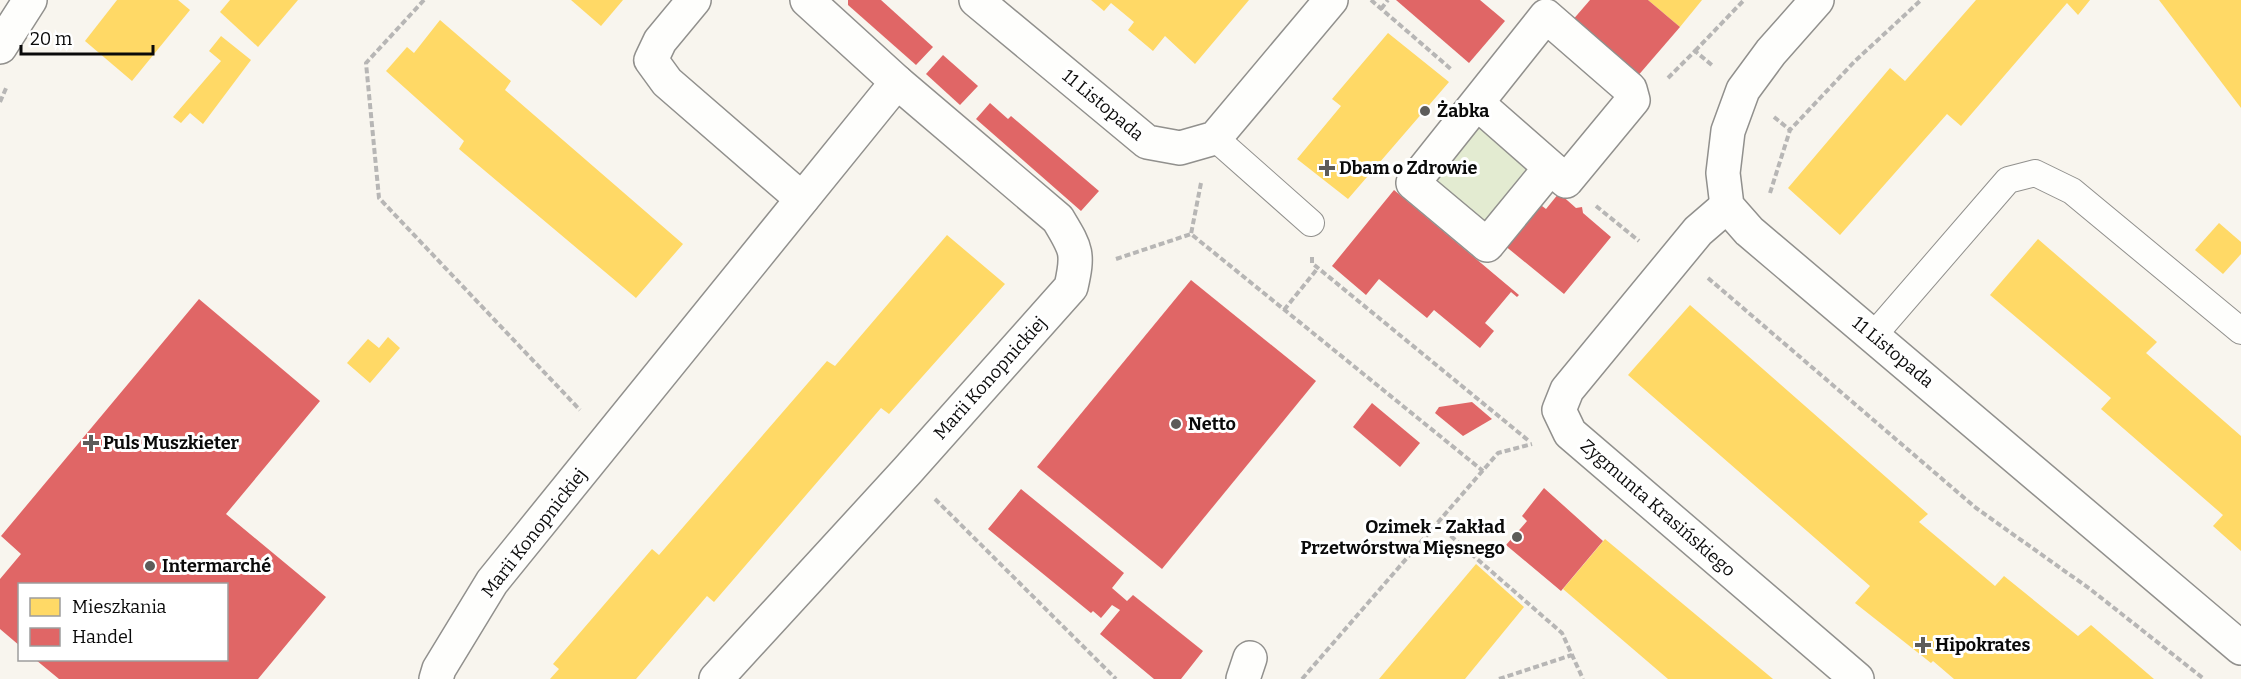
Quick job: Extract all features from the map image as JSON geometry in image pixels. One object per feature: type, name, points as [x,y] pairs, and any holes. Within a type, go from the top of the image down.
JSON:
[{"type":"street","points":[[0,47],[30,0]]},
{"type":"street","points":[[694,0],[660,41],[651,60],[667,82],[802,199]]},
{"type":"street","name":"Marii Konopnickiej","points":[[716,679],[907,471],[1071,287],[1076,264],[1074,244],[1058,219],[897,82],[807,0]]},
{"type":"street","name":"11 Listopada","points":[[976,0],[1147,142],[1180,148],[1215,138]]},
{"type":"street","points":[[1215,138],[1332,0]]},
{"type":"street","points":[[1727,206],[1723,173],[1728,131],[1743,90],[1771,52],[1817,0]]},
{"type":"street","points":[[1546,16],[1630,89],[1632,100],[1558,174],[1487,245],[1413,183],[1546,16]]},
{"type":"street","name":"Marii Konopnickiej","points":[[436,679],[439,669],[492,582],[897,82]]},
{"type":"street","points":[[1477,103],[1558,174]]},
{"type":"street","name":"11 Listopada","points":[[1727,206],[1749,231],[2241,648]]},
{"type":"street","name":"Zygmunta Krasińskiego","points":[[1727,206],[1698,231],[1567,390],[1559,410],[1570,434],[1857,679]]},
{"type":"lane","points":[[1215,138],[1311,223]]},
{"type":"lane","points":[[1873,336],[2008,180],[2035,173],[2072,191],[2241,331]]},
{"type":"path","points":[[424,0],[366,63],[379,198],[608,439]]},
{"type":"path","points":[[1371,0],[1422,45]]},
{"type":"path","points":[[1381,9],[1388,0]]},
{"type":"path","points":[[1695,51],[1744,0]]},
{"type":"path","points":[[1769,198],[1790,130],[1855,61],[1921,0]]},
{"type":"path","points":[[1191,234],[1199,189],[1215,138]]},
{"type":"path","points":[[1558,174],[1652,252],[1680,253],[1976,508],[2090,589],[2204,679]]},
{"type":"path","points":[[1117,259],[1191,234]]},
{"type":"path","points":[[1191,234],[1483,471]]},
{"type":"path","points":[[1284,310],[1318,268]]},
{"type":"path","points":[[1302,679],[1498,453],[1570,434]]},
{"type":"path","points":[[1437,524],[1562,633],[1583,679]]},
{"type":"path","points":[[963,528],[1116,679]]},
{"type":"path","points":[[1499,679],[1572,655]]},
{"type":"green space","points":[[1478,116],[1539,169],[1486,234],[1423,183]]},
{"type":"building: Mieszkania","points":[[117,0],[178,0],[190,10],[132,81],[85,41]]},
{"type":"building: Mieszkania","points":[[230,0],[298,0],[258,47],[220,12]]},
{"type":"building: Mieszkania","points":[[571,0],[623,0],[601,26]]},
{"type":"building: Mieszkania","points":[[1091,0],[1249,0],[1195,64],[1165,36],[1153,51],[1128,30],[1134,22],[1111,3],[1104,11]]},
{"type":"building: Mieszkania","points":[[1648,0],[1702,0],[1680,27]]},
{"type":"building: Mieszkania","points":[[1976,0],[2090,0],[2078,15],[2067,3],[1961,126],[1947,114],[1840,235],[1788,188],[1890,68],[1905,81]]},
{"type":"building: Mieszkania","points":[[2159,0],[2241,0],[2241,108]]},
{"type":"building: Mieszkania","points":[[440,20],[511,81],[505,90],[683,244],[636,298],[459,149],[464,141],[386,71],[407,47],[414,53]]},
{"type":"building: Mieszkania","points":[[1388,33],[1449,82],[1348,199],[1297,159],[1341,106],[1332,99]]},
{"type":"building: Mieszkania","points":[[221,36],[251,60],[203,124],[190,113],[181,123],[173,117],[221,61],[209,51]]},
{"type":"building: Mieszkania","points":[[2219,223],[2241,242],[2241,254],[2223,274],[2195,250]]},
{"type":"building: Mieszkania","points":[[947,235],[1005,284],[889,414],[881,408],[714,602],[707,596],[636,679],[550,679],[559,669],[553,664],[652,549],[659,555],[827,361],[835,366]]},
{"type":"building: Mieszkania","points":[[2038,239],[2157,342],[2146,353],[2241,436],[2241,551],[2213,526],[2223,515],[2101,409],[2111,398],[1990,295]]},
{"type":"building: Mieszkania","points":[[1690,305],[1928,514],[1919,522],[1995,586],[2004,576],[2078,636],[2091,625],[2154,679],[1954,679],[1855,603],[1870,586],[1628,375]]},
{"type":"building: Mieszkania","points":[[388,337],[400,348],[370,383],[347,363],[368,339],[379,348]]},
{"type":"building: Mieszkania","points":[[1605,539],[1773,679],[1668,679],[1563,589]]},
{"type":"building: Mieszkania","points":[[1476,564],[1524,607],[1465,679],[1379,679]]},
{"type":"building: Handel","points":[[848,0],[881,0],[933,47],[916,65],[848,5]]},
{"type":"building: Handel","points":[[1396,0],[1480,0],[1505,21],[1469,63]]},
{"type":"building: Handel","points":[[1590,0],[1648,0],[1680,27],[1636,78],[1571,22]]},
{"type":"building: Handel","points":[[943,55],[978,86],[960,105],[926,74]]},
{"type":"building: Handel","points":[[990,103],[1008,119],[1011,116],[1099,191],[1081,211],[976,119]]},
{"type":"building: Handel","points":[[1394,190],[1519,295],[1517,297],[1511,292],[1485,323],[1494,331],[1480,348],[1434,310],[1427,318],[1379,279],[1366,295],[1332,266]]},
{"type":"building: Handel","points":[[1559,193],[1576,208],[1582,207],[1583,213],[1611,237],[1564,294],[1504,245],[1538,203],[1546,209]]},
{"type":"building: Handel","name":"Netto","points":[[1191,280],[1316,381],[1162,569],[1037,467]]},
{"type":"building: Handel","points":[[199,299],[320,401],[226,514],[326,597],[258,679],[59,679],[37,661],[228,661],[228,583],[18,583],[18,644],[0,629],[0,579],[21,554],[1,536]]},
{"type":"building: Handel","points":[[1472,402],[1492,419],[1463,436],[1435,413],[1439,407]]},
{"type":"building: Handel","points":[[1372,403],[1420,443],[1400,467],[1353,427]]},
{"type":"building: Handel","points":[[1544,488],[1603,541],[1561,591],[1506,545],[1527,521],[1522,516]]},
{"type":"building: Handel","points":[[1021,489],[1124,573],[1112,588],[1127,601],[1133,595],[1203,651],[1181,679],[1154,679],[1100,634],[1120,610],[1112,605],[1101,618],[1093,611],[1091,613],[988,529]]},
{"type":"place","name":"Żabka","points":[[1425,111]]},
{"type":"place","name":"Dbam o Zdrowie","points":[[1327,168]]},
{"type":"place","name":"Netto","points":[[1176,424]]},
{"type":"place","name":"Puls Muszkieter","points":[[91,443]]},
{"type":"place","name":"Ozimek - Zakład Przetwórstwa Mięsnego","points":[[1517,537]]},
{"type":"place","name":"Intermarché","points":[[150,566]]},
{"type":"place","name":"Hipokrates","points":[[1923,645]]}]
